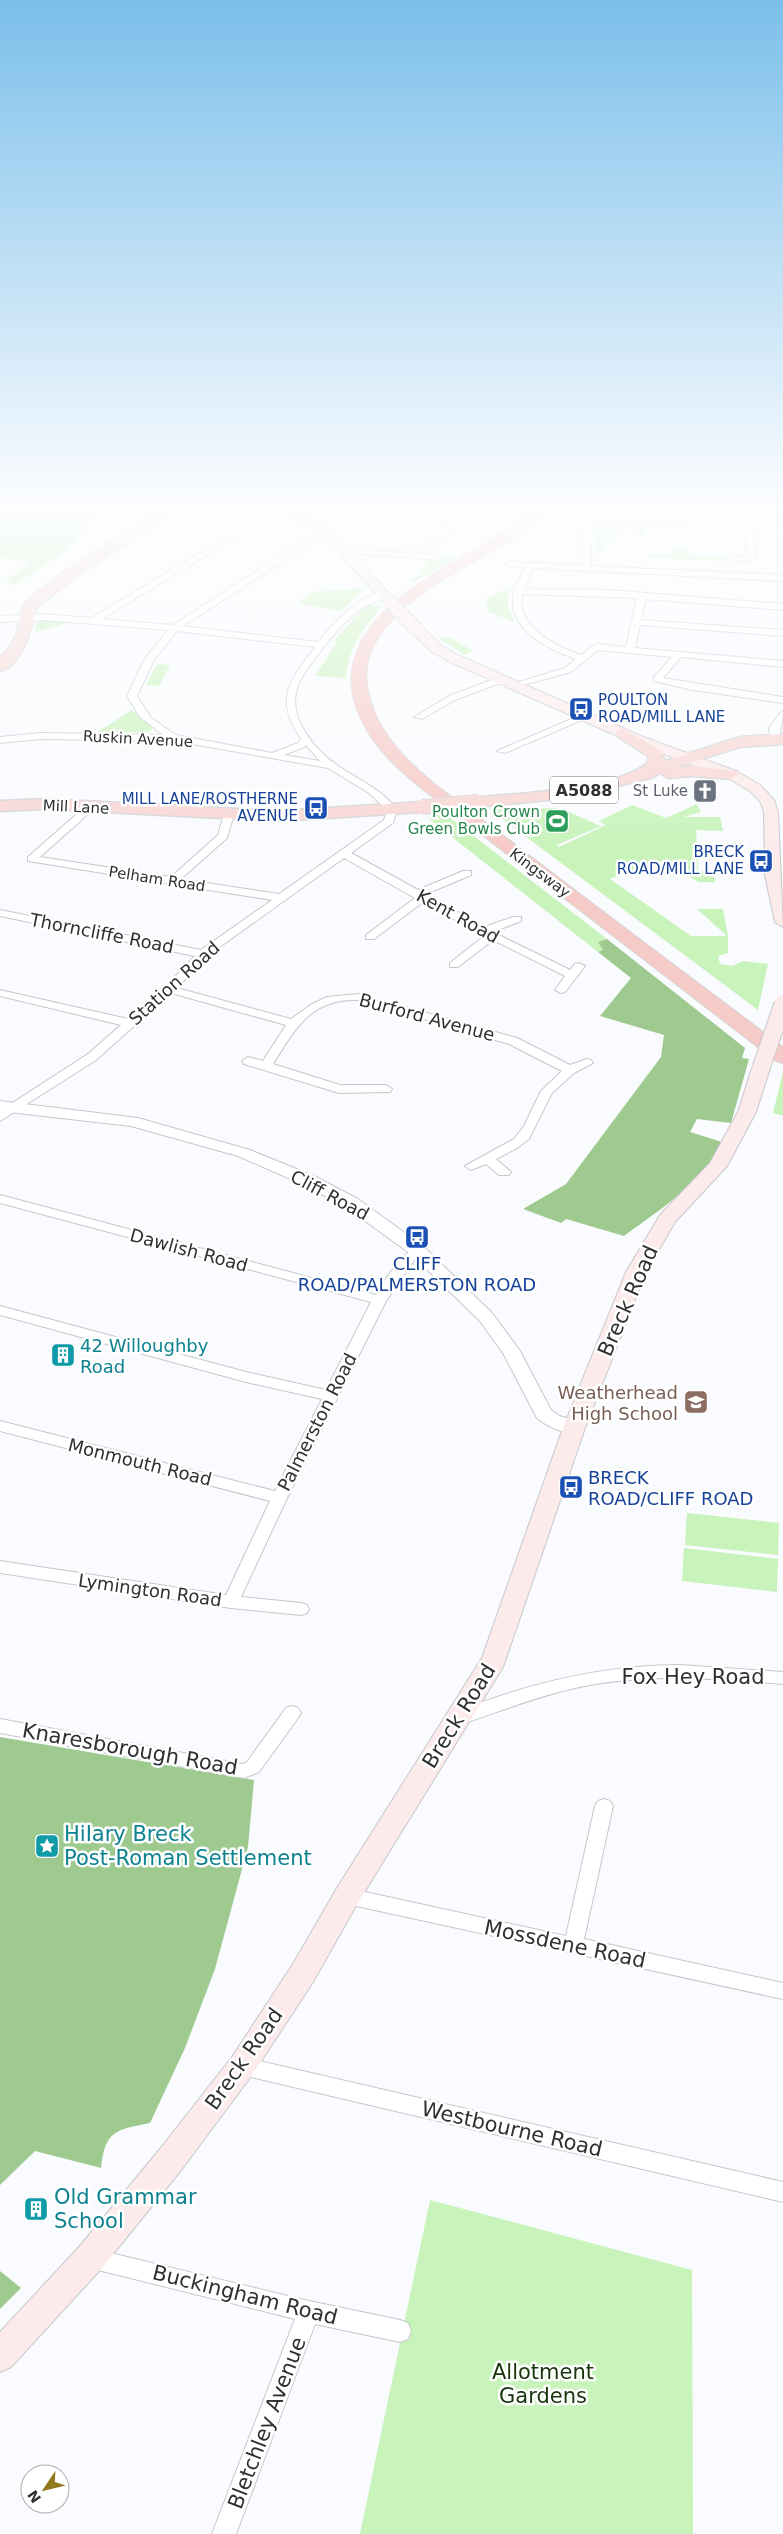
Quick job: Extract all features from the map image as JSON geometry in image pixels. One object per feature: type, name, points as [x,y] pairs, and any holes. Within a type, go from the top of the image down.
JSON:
[{"type":"highway","name":"Kingsway","points":[[387,620],[374,633],[364,650],[359,681],[361,699],[369,720],[388,748],[414,773],[473,821],[783,1057]]},
{"type":"highway","points":[[380,652],[392,628],[399,620]]},
{"type":"highway","name":"Kingsway","points":[[377,696],[393,732],[410,752],[434,774],[490,819],[783,1039]]},
{"type":"main road","points":[[0,667],[18,646],[23,635],[25,620]]},
{"type":"main road","points":[[407,620],[436,648],[453,658],[623,733],[730,774],[755,788],[767,800],[772,823],[773,875],[783,922]]},
{"type":"main road","points":[[623,733],[655,754],[657,762],[645,775]]},
{"type":"main road","name":"A5088","points":[[686,758],[724,744],[779,736]]},
{"type":"main road","name":"Mill Lane","points":[[0,806],[44,804],[279,816],[392,810],[591,789],[645,775],[686,758]]},
{"type":"main road","points":[[645,775],[691,770],[730,774]]},
{"type":"main road","name":"Breck Road","points":[[0,2356],[90,2258],[171,2159],[242,2066],[303,1973],[348,1896],[494,1660],[574,1428],[636,1272],[667,1219],[718,1166],[747,1112],[783,1004]]},
{"type":"street","points":[[88,620],[174,628],[320,646]]},
{"type":"street","points":[[175,738],[155,726],[139,712],[132,696],[139,675],[164,639],[174,628],[186,620]]},
{"type":"street","points":[[344,620],[298,674],[289,697],[292,719],[306,739],[331,766],[370,789],[392,810]]},
{"type":"street","points":[[523,620],[525,624],[552,646],[582,658]]},
{"type":"street","points":[[630,649],[636,622],[783,633]]},
{"type":"street","points":[[515,686],[568,670],[596,647],[783,664]]},
{"type":"street","points":[[678,655],[657,679],[693,687],[783,700]]},
{"type":"street","points":[[419,717],[454,697],[500,680]]},
{"type":"street","points":[[779,736],[778,720],[783,715]]},
{"type":"street","points":[[502,751],[586,716]]},
{"type":"street","name":"Ruskin Avenue","points":[[0,740],[40,736],[175,738],[275,754],[331,766]]},
{"type":"street","name":"Ruskin Avenue","points":[[275,754],[301,745],[306,739]]},
{"type":"street","name":"Pelham Road","points":[[91,807],[32,860],[282,898]]},
{"type":"street","name":"Station Road","points":[[4,1110],[92,1057],[169,989],[203,954],[389,821],[392,810]]},
{"type":"street","points":[[173,881],[223,836],[229,814]]},
{"type":"street","name":"Kent Road","points":[[344,854],[488,933],[576,971],[561,990]]},
{"type":"street","points":[[370,937],[421,896],[467,873]]},
{"type":"street","name":"Thorncliffe Road","points":[[0,913],[203,954]]},
{"type":"street","points":[[454,965],[488,933],[517,919]]},
{"type":"street","points":[[169,989],[293,1023]]},
{"type":"street","points":[[0,992],[129,1023]]},
{"type":"street","name":"Burford Avenue","points":[[266,1066],[293,1023],[316,1004],[345,996],[359,997],[513,1041],[570,1070]]},
{"type":"street","points":[[248,1061],[339,1089],[370,1096],[386,1089]]},
{"type":"street","points":[[471,1166],[510,1147],[523,1137],[532,1125],[536,1111],[547,1092],[570,1070],[587,1064]]},
{"type":"street","name":"Cliff Road","points":[[4,1110],[132,1121],[244,1153],[310,1180],[352,1203],[418,1251],[486,1317],[511,1351],[544,1414],[553,1421],[574,1428]]},
{"type":"street","points":[[486,1158],[504,1172]]},
{"type":"street","name":"Dawlish Road","points":[[0,1199],[378,1300]]},
{"type":"street","name":"Palmerston Road","points":[[231,1602],[279,1498],[378,1300],[411,1255],[418,1251]]},
{"type":"street","points":[[0,1310],[246,1377],[330,1396]]},
{"type":"street","name":"Monmouth Road","points":[[0,1426],[279,1498]]},
{"type":"street","name":"Lymington Road","points":[[0,1567],[231,1602],[301,1609]]},
{"type":"street","name":"Fox Hey Road","points":[[458,1718],[487,1707],[594,1678],[646,1672],[783,1678]]},
{"type":"street","name":"Knaresborough Road","points":[[0,1726],[244,1771],[253,1767],[292,1713]]},
{"type":"street","points":[[573,1945],[604,1806]]},
{"type":"street","name":"Mossdene Road","points":[[348,1896],[783,1991]]},
{"type":"street","name":"Westbourne Road","points":[[242,2066],[783,2192]]},
{"type":"street","name":"Buckingham Road","points":[[90,2258],[309,2312],[400,2331]]},
{"type":"street","name":"Bletchley Avenue","points":[[224,2534],[309,2312]]},
{"type":"green space","points":[[42,620],[76,620],[37,632],[34,630],[36,623]]},
{"type":"green space","points":[[353,620],[370,620],[353,649],[346,678],[315,676],[337,642],[334,640]]},
{"type":"green space","points":[[450,637],[473,651],[464,655],[439,638]]},
{"type":"green space","points":[[157,664],[170,665],[159,686],[146,685]]},
{"type":"green space","points":[[132,710],[153,728],[149,732],[96,733]]},
{"type":"green space","points":[[697,804],[701,812],[684,817],[720,817],[723,831],[696,830],[698,870],[714,875],[715,882],[699,882],[656,860],[610,879],[691,936],[727,936],[697,909],[723,909],[728,936],[728,953],[718,956],[720,964],[732,966],[743,961],[768,964],[758,1010],[489,809],[505,807],[517,817],[542,809],[560,809],[601,826],[557,845],[559,847],[606,825],[599,821],[632,805],[666,818]]},
{"type":"green space","points":[[433,813],[444,813],[607,939],[598,942],[603,950],[598,952],[428,818],[440,820]]},
{"type":"green space","points":[[607,939],[745,1048],[742,1058],[749,1059],[731,1123],[697,1119],[690,1132],[722,1142],[714,1157],[679,1195],[624,1236],[566,1219],[561,1223],[523,1209],[566,1184],[661,1057],[664,1035],[600,1016],[631,978],[598,952],[603,950],[598,942]]},
{"type":"green space","points":[[783,1072],[783,1116],[773,1113]]},
{"type":"green space","points":[[687,1513],[779,1523],[778,1555],[685,1545]]},
{"type":"green space","points":[[684,1548],[778,1559],[777,1592],[682,1581]]},
{"type":"green space","points":[[0,1737],[254,1780],[248,1847],[215,1969],[185,2048],[150,2123],[128,2128],[114,2134],[105,2146],[101,2168],[35,2151],[0,2185]]},
{"type":"green space","name":"Allotment Gardens","points":[[430,2200],[692,2270],[693,2534],[360,2534]]},
{"type":"green space","points":[[0,2271],[21,2288],[0,2309]]},
{"type":"place","name":"POULTON ROAD/MILL LANE","points":[[581,709]]},
{"type":"place","name":"St Luke","points":[[705,791]]},
{"type":"place","name":"MILL LANE/ROSTHERNE AVENUE","points":[[316,808]]},
{"type":"place","name":"Poulton Crown Green Bowls Club","points":[[557,821]]},
{"type":"place","name":"BRECK ROAD/MILL LANE","points":[[761,861]]},
{"type":"place","name":"CLIFF ROAD/PALMERSTON ROAD","points":[[417,1237]]},
{"type":"place","name":"42 Willoughby Road","points":[[63,1355]]},
{"type":"place","name":"Weatherhead High School","points":[[696,1402]]},
{"type":"place","name":"BRECK ROAD/CLIFF ROAD","points":[[571,1487]]},
{"type":"place","name":"HiIary Breck Post-Roman Settlement","points":[[47,1846]]},
{"type":"place","name":"Old Grammar School","points":[[36,2209]]}]
